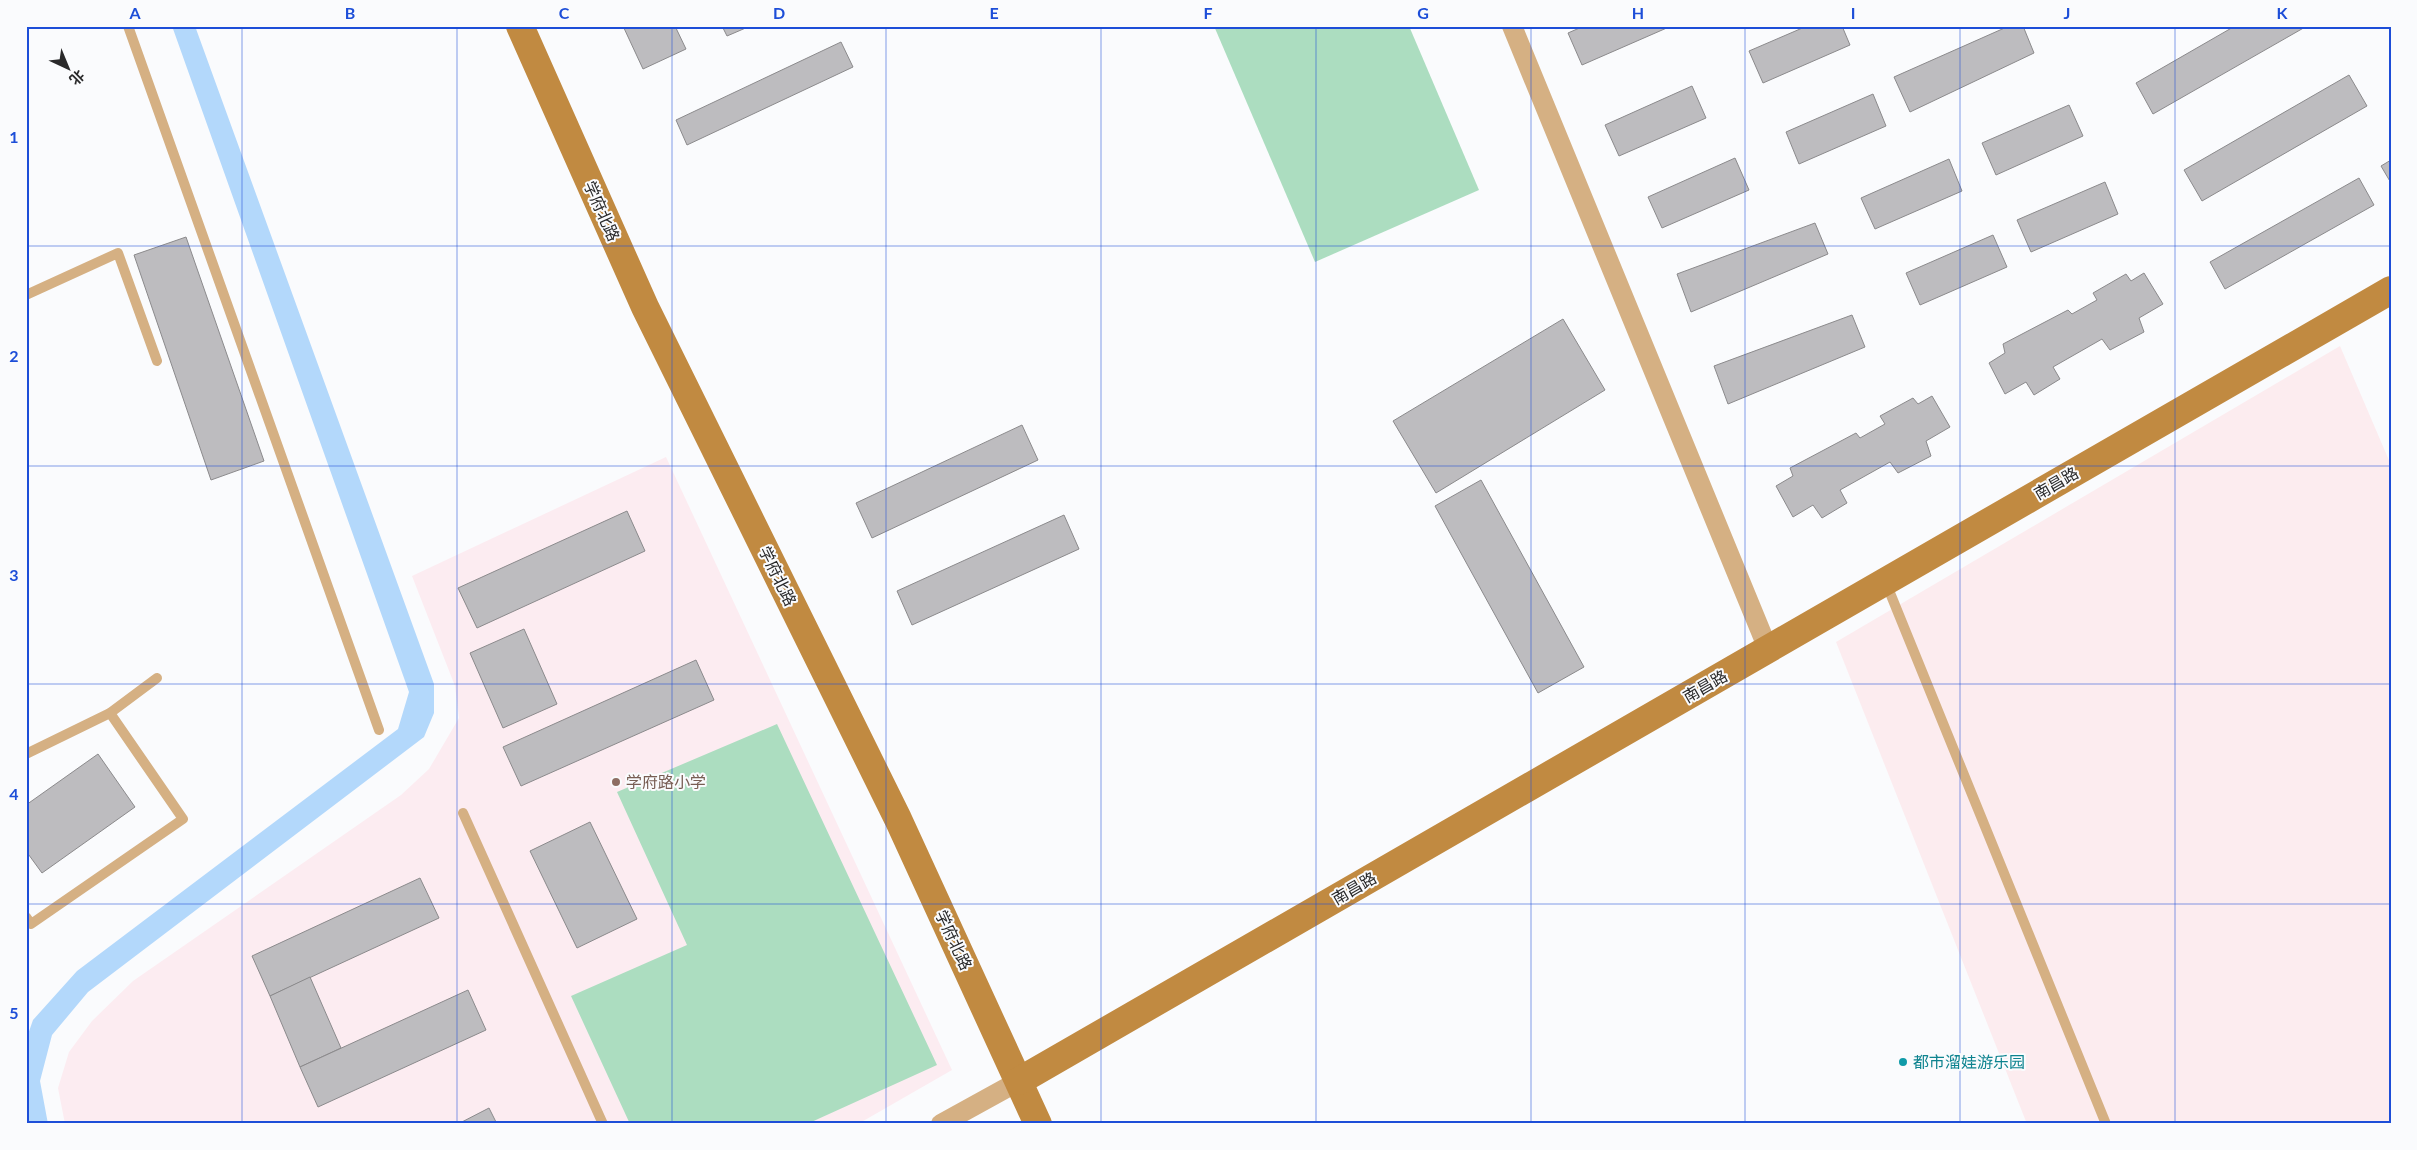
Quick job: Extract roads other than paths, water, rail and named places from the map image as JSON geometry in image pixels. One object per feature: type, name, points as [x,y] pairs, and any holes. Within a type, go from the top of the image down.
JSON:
[{"type":"street","name":"学府北路","points":[[520,26],[645,307],[898,819],[1038,1124]]},
{"type":"street","points":[[1512,26],[1768,649]]},
{"type":"street","name":"南昌路","points":[[1019,1081],[2391,290]]},
{"type":"street","points":[[942,1124],[1019,1081]]},
{"type":"lane","points":[[128,26],[379,730]]},
{"type":"lane","points":[[26,295],[118,253],[157,361]]},
{"type":"lane","points":[[1885,582],[2106,1124]]},
{"type":"lane","points":[[26,754],[110,713],[157,678]]},
{"type":"lane","points":[[26,917],[31,924],[183,819],[110,713]]},
{"type":"lane","points":[[463,813],[603,1124]]},
{"type":"water","points":[[172,26],[195,26],[434,684],[434,713],[424,737],[88,992],[52,1035],[40,1081],[48,1124],[26,1124],[26,1040],[33,1020],[77,971],[398,729],[409,692]]},
{"type":"place","name":"学府路小学","points":[[616,782]]},
{"type":"place","name":"都市溜娃游乐园","points":[[1903,1062]]}]
